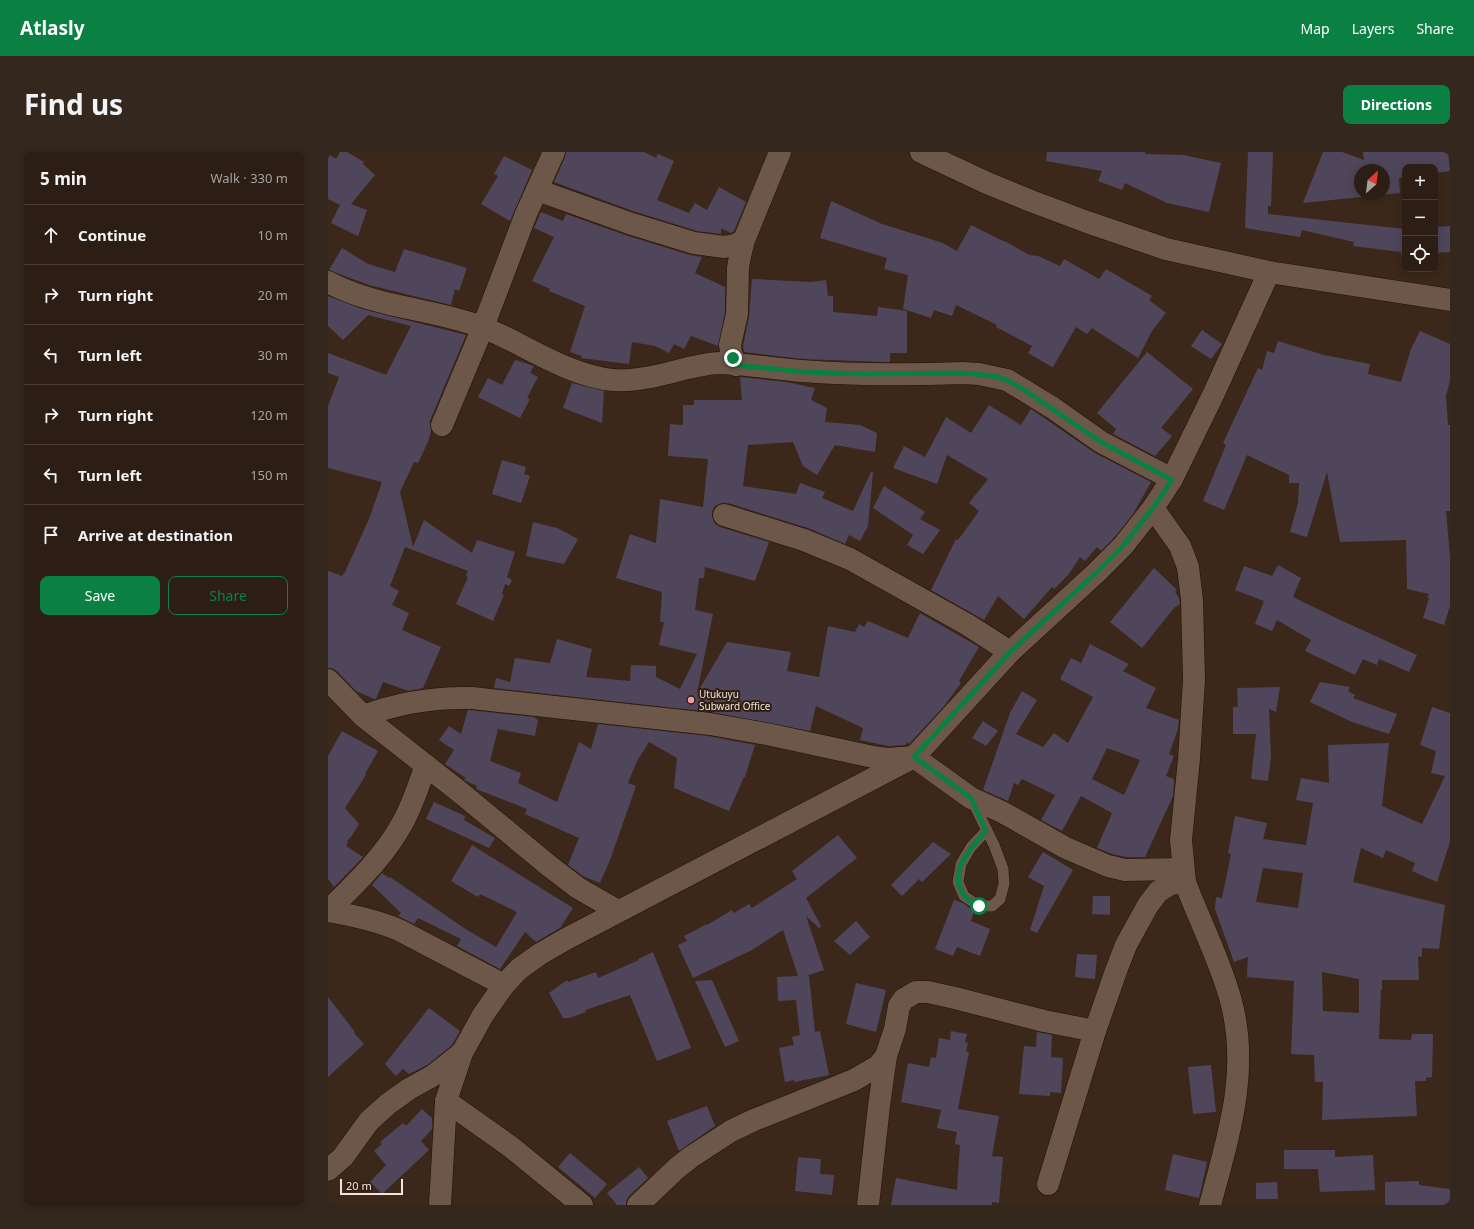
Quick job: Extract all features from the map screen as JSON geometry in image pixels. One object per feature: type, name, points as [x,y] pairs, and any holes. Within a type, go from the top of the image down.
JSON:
[{"type":"street","points":[[442,425],[483,327],[526,214],[554,152]]},
{"type":"street","points":[[736,365],[731,353],[730,345],[737,314],[738,268],[744,240],[780,152]]},
{"type":"street","points":[[921,152],[987,183],[1094,224],[1166,249],[1269,272],[1450,300]]},
{"type":"street","points":[[537,190],[629,223],[694,243],[724,247],[735,245],[744,240]]},
{"type":"street","points":[[440,1205],[446,1101],[462,1053],[483,1015],[504,985],[520,969],[540,954],[618,911],[914,757],[1010,652],[1123,546],[1153,508],[1172,480],[1214,393],[1269,272]]},
{"type":"street","points":[[328,282],[359,296],[462,320],[483,327],[583,373],[614,380],[636,378],[706,364],[720,363],[804,372],[862,374],[963,373],[994,376],[1007,380],[1026,391],[1101,442],[1172,480]]},
{"type":"street","points":[[1153,508],[1180,546],[1188,567],[1192,600],[1194,680],[1189,760],[1181,840],[1184,875],[1220,969],[1231,1002],[1237,1033],[1239,1059],[1238,1084],[1228,1133],[1210,1205]]},
{"type":"street","points":[[724,515],[804,540],[850,560],[968,626],[1010,652]]},
{"type":"street","points":[[328,680],[363,716],[578,888],[618,911]]},
{"type":"street","points":[[363,716],[396,706],[441,699],[472,698],[710,724],[767,734],[873,757],[914,757],[971,798],[1002,812],[1066,848],[1108,866],[1126,870],[1184,875]]},
{"type":"street","points":[[426,765],[413,800],[393,840],[362,877],[328,911],[353,915],[389,926],[504,985]]},
{"type":"street","points":[[1048,1184],[1095,1031],[1126,945],[1148,905],[1158,892],[1184,875]]},
{"type":"street","points":[[868,1205],[886,1056],[895,1030],[899,1006],[904,999],[916,992],[928,992],[1044,1021],[1095,1031]]},
{"type":"street","points":[[329,1170],[343,1157],[369,1121],[388,1104],[409,1089],[434,1075],[462,1053]]},
{"type":"street","points":[[638,1205],[686,1160],[731,1131],[754,1120],[854,1080],[878,1066],[886,1056]]},
{"type":"street","points":[[446,1101],[511,1147],[582,1205]]},
{"type":"lane","points":[[971,798],[994,845],[1003,870],[1004,884],[1000,899],[992,906],[979,906],[964,896],[958,882],[961,864],[971,847],[986,831]]},
{"type":"building","points":[[340,152],[347,152],[364,162],[363,164],[375,175],[351,204],[367,210],[358,236],[331,223],[340,205],[328,199],[328,154],[336,159]]},
{"type":"building","points":[[566,152],[644,152],[656,158],[658,154],[674,161],[657,200],[689,213],[695,203],[707,210],[719,187],[746,202],[734,231],[731,233],[721,228],[721,234],[697,231],[633,211],[554,182]]},
{"type":"building","points":[[1047,152],[1145,152],[1145,154],[1183,155],[1221,163],[1209,212],[1167,203],[1125,183],[1122,190],[1098,181],[1102,171],[1046,161]]},
{"type":"building","points":[[1248,152],[1273,152],[1271,206],[1268,206],[1268,214],[1402,229],[1402,255],[1401,252],[1353,246],[1354,242],[1302,230],[1300,237],[1245,228]]},
{"type":"building","points":[[1323,152],[1342,152],[1364,160],[1363,152],[1448,152],[1450,171],[1438,173],[1438,164],[1402,164],[1402,178],[1399,178],[1400,193],[1390,194],[1390,164],[1354,164],[1354,198],[1303,203]]},
{"type":"building","points":[[504,156],[532,170],[510,221],[481,204],[498,176],[494,174]]},
{"type":"building","points":[[831,201],[882,224],[943,243],[957,251],[971,225],[1005,241],[1029,255],[1038,256],[1060,266],[1064,259],[1099,279],[1106,269],[1152,296],[1149,300],[1166,313],[1152,331],[1138,358],[1092,328],[1087,334],[1076,327],[1052,367],[1028,353],[1032,346],[996,327],[997,325],[956,305],[952,316],[934,310],[931,318],[903,309],[908,275],[884,269],[887,258],[820,238]]},
{"type":"building","points":[[541,212],[563,221],[566,214],[625,235],[690,255],[702,257],[695,273],[725,287],[725,312],[718,346],[691,336],[684,349],[674,344],[669,353],[655,346],[632,342],[629,364],[581,358],[582,356],[570,352],[585,306],[549,291],[550,289],[532,281],[554,237],[534,228]]},
{"type":"building","points":[[1450,226],[1450,252],[1438,253],[1438,227]]},
{"type":"building","points":[[342,248],[368,264],[395,272],[404,249],[467,268],[459,291],[455,289],[451,305],[369,285],[329,270]]},
{"type":"building","points":[[752,279],[811,282],[826,280],[828,296],[833,296],[833,312],[877,316],[878,307],[907,311],[907,353],[890,353],[890,362],[883,362],[803,359],[744,352],[743,346],[749,317]]},
{"type":"building","points":[[328,296],[362,309],[466,335],[429,423],[431,431],[428,442],[418,463],[414,462],[400,492],[413,547],[424,520],[472,553],[477,540],[515,552],[507,577],[512,580],[509,586],[505,584],[502,594],[504,595],[493,621],[456,604],[468,577],[466,576],[468,571],[405,547],[390,586],[399,591],[392,605],[409,613],[402,630],[441,647],[423,688],[409,691],[383,682],[376,699],[356,691],[337,671],[332,668],[328,668],[328,571],[342,576],[345,572],[369,519],[382,482],[328,468],[328,406],[339,377],[328,373],[328,353],[386,375],[411,326],[368,315],[343,340],[328,326]]},
{"type":"building","points":[[1202,330],[1222,344],[1211,359],[1191,346]]},
{"type":"building","points":[[1420,331],[1450,344],[1450,380],[1446,396],[1448,425],[1450,425],[1450,511],[1446,511],[1450,557],[1450,606],[1444,625],[1423,618],[1429,598],[1427,597],[1429,594],[1407,589],[1406,540],[1340,542],[1327,472],[1307,537],[1290,532],[1298,503],[1299,483],[1289,483],[1289,475],[1247,455],[1224,510],[1203,501],[1226,445],[1223,443],[1258,368],[1262,370],[1267,351],[1274,353],[1278,341],[1324,355],[1370,364],[1368,374],[1401,382],[1411,349]]},
{"type":"building","points":[[1147,352],[1193,389],[1161,428],[1172,436],[1155,456],[1113,434],[1116,429],[1097,413]]},
{"type":"building","points":[[515,360],[534,366],[530,373],[538,377],[527,398],[530,399],[520,418],[478,397],[488,378],[502,385]]},
{"type":"building","points":[[740,377],[786,382],[815,388],[811,400],[827,408],[825,422],[860,425],[877,433],[875,452],[835,445],[817,475],[803,466],[793,442],[748,445],[743,486],[796,494],[800,483],[825,492],[822,498],[853,511],[871,472],[873,472],[868,526],[860,541],[849,535],[845,544],[808,528],[728,503],[721,503],[715,506],[712,511],[712,517],[715,524],[720,527],[769,542],[755,581],[705,567],[704,578],[699,578],[695,610],[713,614],[697,693],[727,642],[791,652],[787,671],[819,677],[828,626],[855,632],[859,624],[864,627],[868,621],[908,638],[920,613],[979,647],[959,681],[961,683],[945,705],[909,744],[907,742],[905,745],[888,746],[860,740],[863,728],[816,706],[810,731],[711,712],[494,688],[496,678],[510,682],[515,658],[550,663],[557,639],[592,649],[586,677],[630,681],[631,665],[656,666],[656,677],[680,689],[697,654],[659,645],[664,622],[660,622],[662,592],[616,578],[630,534],[656,543],[660,499],[703,507],[708,459],[668,456],[670,424],[683,425],[683,405],[694,405],[694,400],[742,400]]},
{"type":"building","points":[[572,383],[604,391],[602,423],[563,408]]},
{"type":"building","points":[[989,405],[1021,425],[1031,409],[1095,453],[1151,482],[1133,514],[1114,538],[1101,551],[1097,547],[1085,561],[1080,557],[1069,574],[1054,589],[1052,587],[1024,619],[998,596],[984,620],[931,590],[956,539],[958,540],[979,511],[969,503],[988,479],[947,455],[937,484],[893,468],[904,446],[925,457],[946,417],[971,433]]},
{"type":"building","points":[[502,460],[526,467],[524,474],[530,476],[521,503],[492,494]]},
{"type":"building","points":[[884,486],[925,512],[920,519],[940,530],[923,554],[907,545],[913,535],[873,508]]},
{"type":"building","points":[[533,522],[557,528],[578,539],[564,564],[526,556]]},
{"type":"building","points":[[1278,565],[1301,578],[1293,597],[1417,655],[1409,672],[1379,659],[1377,665],[1363,659],[1355,675],[1305,651],[1311,640],[1277,620],[1272,631],[1255,624],[1264,601],[1235,590],[1244,566],[1272,576]]},
{"type":"building","points":[[1154,568],[1177,590],[1175,592],[1179,598],[1180,604],[1174,608],[1142,648],[1110,622]]},
{"type":"building","points":[[1090,644],[1129,664],[1123,671],[1156,688],[1146,708],[1179,720],[1178,729],[1169,754],[1174,756],[1166,776],[1174,779],[1173,796],[1145,857],[1126,857],[1112,854],[1097,848],[1112,813],[1081,796],[1062,831],[1041,820],[1055,795],[1022,779],[1018,785],[1014,783],[1008,801],[983,790],[1010,713],[1022,691],[1037,700],[1016,734],[1043,747],[1054,733],[1068,743],[1093,697],[1060,679],[1071,658],[1081,663]],"holes":[[[1107,748],[1140,760],[1124,795],[1092,779]]]},
{"type":"building","points":[[1320,682],[1350,687],[1348,691],[1355,695],[1353,698],[1397,714],[1389,734],[1352,722],[1310,702]]},
{"type":"building","points":[[1280,687],[1276,712],[1269,709],[1271,756],[1268,781],[1251,779],[1256,734],[1233,734],[1233,707],[1238,707],[1237,688]]},
{"type":"building","points":[[1432,707],[1450,713],[1450,842],[1437,882],[1412,871],[1415,863],[1386,850],[1383,858],[1361,848],[1353,882],[1445,905],[1439,949],[1422,948],[1422,956],[1418,957],[1419,980],[1382,980],[1381,990],[1379,1039],[1411,1040],[1412,1034],[1433,1034],[1432,1077],[1426,1078],[1426,1081],[1415,1081],[1417,1116],[1322,1120],[1323,1082],[1315,1082],[1314,1055],[1291,1054],[1294,981],[1247,977],[1248,957],[1234,962],[1215,909],[1216,897],[1222,898],[1231,854],[1228,853],[1235,816],[1267,823],[1263,839],[1306,845],[1313,803],[1296,800],[1301,778],[1329,783],[1328,745],[1389,743],[1382,806],[1422,824],[1445,776],[1431,773],[1436,751],[1420,745]],"holes":[[[1263,868],[1303,873],[1298,908],[1256,902]],[[1322,972],[1359,979],[1359,1013],[1323,1011]]]},
{"type":"building","points":[[468,710],[534,717],[538,720],[535,736],[498,729],[490,761],[521,773],[518,783],[557,802],[579,742],[591,749],[598,724],[708,736],[755,745],[745,777],[729,811],[674,788],[677,758],[649,742],[637,761],[628,783],[636,786],[610,860],[600,883],[583,876],[568,865],[579,838],[525,814],[527,809],[476,789],[477,786],[464,780],[466,778],[445,764],[454,750],[439,740],[449,726],[461,734]]},
{"type":"building","points":[[983,721],[998,731],[986,746],[972,738]]},
{"type":"building","points":[[342,731],[378,751],[365,774],[366,775],[345,808],[359,824],[347,841],[346,846],[363,857],[334,887],[328,879],[328,756]]},
{"type":"building","points":[[434,802],[465,816],[464,820],[495,838],[489,848],[426,819]]},
{"type":"building","points":[[838,835],[857,858],[806,898],[821,926],[819,928],[806,916],[824,970],[806,976],[809,976],[815,1032],[820,1031],[829,1075],[794,1082],[794,1080],[785,1082],[779,1048],[794,1045],[792,1037],[800,1035],[796,1000],[778,1001],[777,977],[798,976],[783,930],[752,950],[693,978],[678,945],[687,941],[684,936],[707,925],[732,910],[734,913],[749,904],[752,908],[797,879],[792,871]]},
{"type":"building","points":[[933,842],[951,854],[922,882],[919,879],[902,896],[891,885]]},
{"type":"building","points":[[472,845],[573,908],[560,928],[536,942],[525,932],[500,969],[457,946],[461,939],[418,918],[414,924],[398,916],[401,913],[372,885],[382,873],[389,878],[390,877],[467,930],[496,947],[517,912],[480,894],[478,897],[451,881]]},
{"type":"building","points":[[1043,852],[1073,870],[1037,933],[1030,930],[1044,886],[1028,877]]},
{"type":"building","points":[[1093,896],[1110,896],[1110,915],[1092,914]]},
{"type":"building","points":[[954,900],[963,903],[974,911],[971,921],[990,929],[980,956],[957,947],[953,956],[935,949]]},
{"type":"building","points":[[856,921],[870,937],[850,955],[834,941]]},
{"type":"building","points":[[653,952],[691,1048],[657,1061],[630,995],[585,1010],[586,1012],[569,1018],[563,1018],[549,993],[567,980],[568,982],[596,972],[598,978],[639,960],[638,959]]},
{"type":"building","points":[[1077,954],[1097,955],[1095,979],[1075,977]]},
{"type":"building","points":[[712,980],[739,1041],[725,1047],[695,981]]},
{"type":"building","points":[[856,983],[886,990],[876,1032],[846,1024]]},
{"type":"building","points":[[328,997],[355,1032],[354,1033],[364,1044],[328,1077]]},
{"type":"building","points":[[429,1008],[460,1031],[452,1045],[427,1065],[409,1074],[403,1069],[396,1076],[385,1064]]},
{"type":"building","points":[[951,1031],[967,1034],[965,1042],[968,1043],[966,1051],[969,1052],[958,1109],[999,1116],[992,1156],[1003,1157],[999,1203],[992,1202],[992,1205],[891,1205],[896,1178],[957,1190],[960,1145],[955,1144],[957,1132],[937,1128],[941,1110],[901,1102],[908,1063],[929,1067],[931,1057],[936,1058],[939,1038],[950,1040]]},
{"type":"building","points":[[1037,1032],[1052,1035],[1051,1057],[1063,1058],[1061,1093],[1050,1092],[1050,1096],[1019,1094],[1024,1046],[1036,1047]]},
{"type":"building","points":[[1211,1065],[1216,1112],[1193,1114],[1188,1067]]},
{"type":"building","points":[[707,1106],[715,1126],[679,1151],[667,1121]]},
{"type":"building","points":[[422,1109],[432,1118],[432,1129],[421,1141],[429,1150],[382,1194],[370,1182],[386,1165],[374,1151],[382,1144],[380,1142],[403,1123],[406,1126]]},
{"type":"building","points":[[1284,1150],[1335,1150],[1335,1157],[1373,1155],[1375,1190],[1320,1192],[1318,1169],[1284,1169]]},
{"type":"building","points":[[570,1153],[607,1184],[595,1198],[558,1167]]},
{"type":"building","points":[[1173,1154],[1207,1162],[1199,1198],[1165,1190]]},
{"type":"building","points":[[798,1157],[821,1159],[820,1174],[834,1175],[832,1195],[795,1191]]},
{"type":"building","points":[[639,1167],[648,1178],[629,1196],[626,1201],[626,1205],[617,1205],[607,1193]]},
{"type":"building","points":[[1419,1181],[1419,1185],[1450,1189],[1450,1205],[1385,1205],[1385,1182]]},
{"type":"building","points":[[1277,1182],[1278,1199],[1256,1199],[1256,1183]]},
{"type":"place","name":"Utukuyu Subward Office","points":[[691,700]]},
{"type":"route","points":[[733,358],[736,365],[804,372],[862,374],[963,373],[994,376],[1007,380],[1026,391],[1121,454],[1172,480],[1153,508],[1123,546],[1010,652],[914,757],[971,798],[986,831],[971,847],[961,864],[958,882],[964,896],[979,906]]}]
